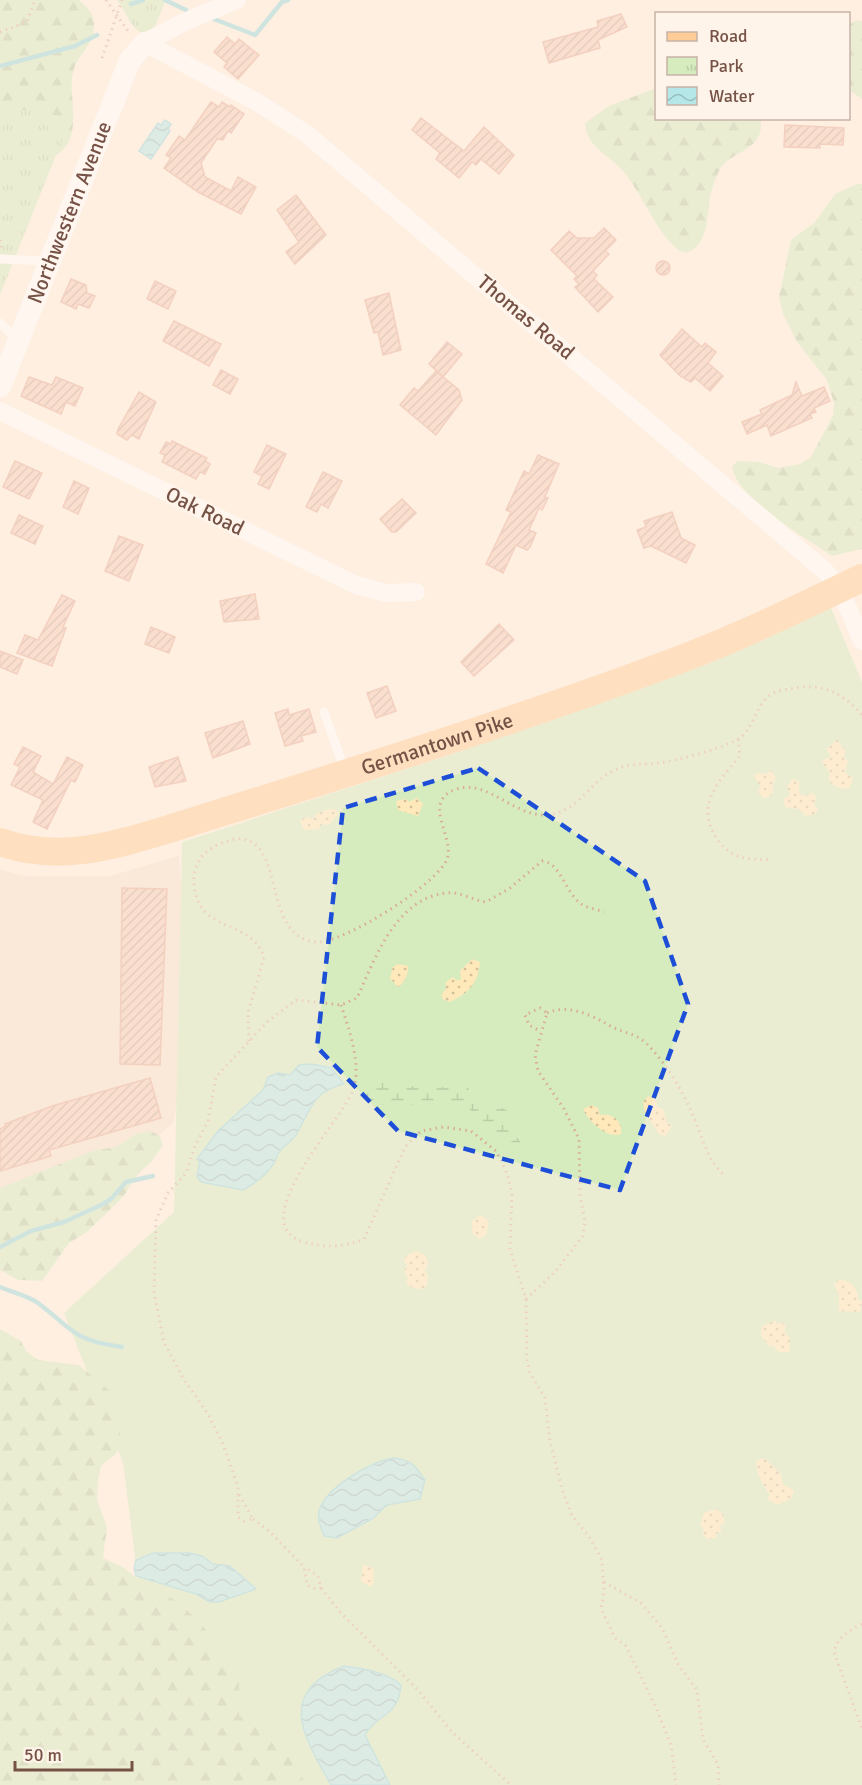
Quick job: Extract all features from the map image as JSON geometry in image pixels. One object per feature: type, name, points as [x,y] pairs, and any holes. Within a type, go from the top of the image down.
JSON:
[{"type":"main road","name":"Germantown Pike","points":[[0,842],[55,853],[101,848],[345,773],[683,658],[851,583]]},
{"type":"street","points":[[137,38],[182,23],[237,0]]},
{"type":"street","name":"Northwestern Avenue","points":[[0,387],[137,38]]},
{"type":"street","name":"Thomas Road","points":[[137,38],[296,125],[825,571],[851,583],[862,641]]},
{"type":"street","name":"Oak Road","points":[[0,411],[356,585],[386,593],[416,592]]},
{"type":"lane","points":[[0,259],[50,261]]},
{"type":"lane","points":[[0,323],[19,340]]},
{"type":"lane","points":[[324,712],[345,773]]},
{"type":"path","points":[[0,32],[27,22],[35,0]]},
{"type":"path","points":[[106,0],[137,38]]},
{"type":"path","points":[[102,58],[122,0]]},
{"type":"path","points":[[249,1041],[248,1013],[264,957],[255,942],[208,916],[198,903],[194,877],[196,865],[212,848],[228,840],[245,838],[254,844],[268,866],[280,910],[290,929],[308,940],[333,941],[394,908],[415,889],[433,879],[440,871],[447,860],[449,848],[439,808],[445,795],[456,789],[478,788],[497,796],[512,807],[547,815],[560,812],[576,802],[602,776],[627,765],[681,758],[738,739],[770,694],[801,686],[817,686],[841,694],[862,715]]},
{"type":"path","points":[[738,739],[740,756],[714,791],[709,805],[709,821],[713,832],[728,850],[748,859],[770,860]]},
{"type":"path","points":[[511,1785],[452,1732],[418,1690],[340,1612],[321,1588],[318,1576],[304,1567],[269,1531],[253,1519],[239,1495],[223,1444],[208,1414],[185,1381],[164,1343],[156,1301],[153,1258],[156,1220],[161,1204],[186,1173],[195,1146],[208,1121],[216,1077],[267,1022],[296,1000],[341,1005],[357,998],[389,933],[411,909],[431,897],[457,893],[486,902],[510,888],[542,861],[549,861],[574,898],[583,906],[603,912]]},
{"type":"path","points":[[341,1005],[357,1075],[347,1105],[315,1146],[288,1198],[284,1227],[288,1234],[315,1245],[347,1246],[364,1239],[405,1147],[421,1131],[443,1127],[471,1131],[496,1151],[507,1173],[512,1193],[510,1248],[526,1299],[526,1360],[530,1373],[545,1398],[550,1441],[561,1489],[572,1516],[588,1535],[602,1560],[604,1592],[601,1610],[615,1638],[626,1646],[655,1705],[671,1745],[676,1785]]},
{"type":"path","points":[[540,1031],[529,1025],[525,1015],[540,1008],[547,1013],[567,1009],[598,1017],[607,1025],[635,1035],[647,1044],[685,1099],[706,1151],[723,1174]]},
{"type":"path","points":[[526,1299],[554,1273],[583,1236],[585,1221],[580,1195],[579,1139],[564,1109],[538,1071],[535,1055],[547,1013]]},
{"type":"path","points":[[239,1495],[236,1511],[238,1517],[244,1521],[253,1519]]},
{"type":"path","points":[[304,1567],[307,1585],[316,1589],[321,1588]]},
{"type":"path","points":[[603,1581],[641,1603],[662,1628],[673,1654],[697,1690],[703,1740],[718,1764],[718,1785]]},
{"type":"path","points":[[862,1624],[844,1635],[835,1645],[834,1652],[862,1729]]},
{"type":"highlighted area","points":[[478,768],[645,881],[688,1004],[620,1190],[398,1131],[317,1047],[343,808]]},
{"type":"shaded area","points":[[179,856],[191,1035],[173,1123],[117,1172],[0,1217],[0,870],[26,876],[110,876]]},
{"type":"green space","points":[[0,0],[79,0],[93,16],[92,38],[78,60],[73,73],[73,119],[69,142],[62,151],[51,157],[0,146]]},
{"type":"green space","points":[[117,0],[166,0],[155,27],[142,33],[131,23]]},
{"type":"green space","points":[[856,20],[862,21],[862,99],[850,91],[850,24]]},
{"type":"green space","points":[[655,88],[655,120],[760,120],[761,129],[753,144],[724,163],[720,169],[711,192],[703,237],[694,249],[688,252],[681,251],[674,246],[659,228],[627,176],[589,137],[585,123],[609,106]]},
{"type":"green space","points":[[0,106],[71,118],[0,295]]},
{"type":"green space","points":[[862,184],[862,549],[832,556],[759,505],[737,480],[732,467],[737,461],[759,462],[779,468],[800,464],[811,457],[833,415],[834,403],[827,380],[797,342],[783,314],[779,297],[791,240],[815,222],[835,194]]},
{"type":"green space","points":[[831,608],[862,682],[862,1785],[287,1785],[144,1629],[123,1463],[64,1313],[174,1212],[182,842],[446,756]]},
{"type":"green space","points":[[374,1082],[428,1088],[464,1086],[469,1089],[469,1098],[488,1111],[497,1105],[508,1111],[506,1125],[520,1141],[522,1150],[517,1149],[474,1113],[456,1103],[431,1102],[392,1106],[369,1099],[360,1089]]},
{"type":"green space","points":[[151,1131],[160,1136],[163,1145],[152,1161],[138,1174],[123,1197],[87,1232],[69,1243],[42,1281],[18,1280],[0,1270],[0,1188],[92,1151],[116,1147],[136,1134]]},
{"type":"green space","points":[[0,1329],[21,1341],[26,1351],[38,1360],[79,1365],[110,1391],[120,1425],[120,1443],[116,1454],[101,1466],[98,1481],[97,1500],[107,1527],[103,1558],[123,1567],[142,1582],[180,1603],[203,1626],[233,1665],[239,1683],[239,1715],[247,1722],[267,1727],[278,1734],[288,1747],[306,1785],[0,1785]]},
{"type":"sand","points":[[837,739],[845,751],[844,758],[848,760],[845,772],[853,778],[850,787],[844,789],[829,781],[830,773],[823,764],[823,760],[831,757],[827,749]]},
{"type":"sand","points":[[771,771],[776,777],[772,787],[773,792],[769,797],[763,798],[758,792],[761,787],[754,776],[757,773],[765,774]]},
{"type":"sand","points":[[793,779],[799,781],[799,794],[806,796],[813,793],[816,797],[814,805],[818,808],[815,814],[806,816],[799,809],[785,807],[784,799],[790,795],[787,786]]},
{"type":"sand","points":[[417,798],[423,804],[418,816],[398,810],[396,801],[406,799],[409,802]]},
{"type":"sand","points":[[329,809],[336,810],[338,814],[329,825],[322,824],[319,829],[304,830],[300,820],[308,817],[314,819],[316,814]]},
{"type":"sand","points":[[472,959],[480,962],[472,986],[450,1002],[444,1000],[441,995],[446,989],[446,982],[453,977],[461,980],[460,971]]},
{"type":"sand","points":[[398,964],[408,966],[408,969],[404,981],[398,987],[390,978],[393,967]]},
{"type":"sand","points":[[648,1096],[656,1100],[657,1107],[664,1110],[666,1121],[672,1126],[665,1136],[659,1134],[645,1112],[643,1102]]},
{"type":"sand","points":[[592,1105],[598,1108],[600,1115],[609,1115],[619,1122],[621,1134],[604,1132],[594,1124],[583,1109]]},
{"type":"sand","points":[[480,1215],[489,1221],[486,1235],[479,1239],[473,1234],[471,1222]]},
{"type":"sand","points":[[416,1251],[425,1255],[428,1263],[425,1272],[428,1275],[427,1285],[419,1289],[406,1284],[408,1278],[404,1270],[408,1266],[404,1261],[406,1256]]},
{"type":"sand","points":[[840,1279],[851,1284],[855,1289],[858,1300],[862,1301],[860,1312],[839,1311],[839,1296],[834,1284]]},
{"type":"sand","points":[[775,1321],[777,1324],[785,1323],[785,1333],[790,1338],[789,1352],[779,1352],[773,1346],[769,1346],[761,1335],[762,1326]]},
{"type":"sand","points":[[765,1459],[781,1474],[783,1484],[794,1491],[791,1499],[777,1505],[767,1499],[770,1494],[760,1479],[756,1462]]},
{"type":"sand","points":[[717,1509],[724,1516],[724,1523],[719,1527],[722,1531],[717,1533],[716,1538],[707,1539],[703,1535],[704,1528],[700,1525],[704,1513]]},
{"type":"sand","points":[[363,1565],[373,1568],[374,1581],[370,1587],[361,1581]]},
{"type":"water","points":[[165,120],[171,124],[168,129],[170,131],[151,159],[139,151],[158,123],[161,125]]},
{"type":"water","points":[[312,1064],[331,1068],[344,1084],[333,1087],[318,1097],[296,1135],[279,1152],[268,1171],[243,1190],[201,1182],[197,1176],[200,1162],[197,1159],[218,1131],[263,1090],[268,1077],[278,1073],[290,1075],[299,1065]]},
{"type":"water","points":[[393,1458],[412,1464],[425,1480],[420,1499],[387,1505],[372,1519],[337,1538],[324,1536],[319,1522],[319,1511],[332,1491],[351,1476],[373,1464]]},
{"type":"water","points":[[153,1553],[189,1553],[202,1556],[213,1564],[230,1566],[256,1589],[219,1602],[210,1602],[196,1594],[136,1576],[134,1568],[136,1560]]},
{"type":"water","points":[[344,1666],[382,1674],[401,1685],[392,1709],[365,1735],[390,1785],[331,1785],[305,1733],[301,1718],[302,1703],[309,1689],[323,1677]]},
{"type":"building","points":[[621,14],[627,27],[598,40],[600,48],[549,63],[543,42],[598,27],[597,21]]},
{"type":"building","points":[[227,37],[235,44],[239,39],[259,55],[238,79],[224,67],[227,63],[214,52]]},
{"type":"building","points":[[211,102],[219,107],[222,102],[230,107],[231,105],[244,114],[231,133],[228,131],[223,140],[217,139],[201,163],[205,177],[231,191],[238,177],[256,187],[241,214],[198,192],[164,168],[171,158],[166,155],[179,136],[185,140]]},
{"type":"building","points":[[421,118],[464,151],[484,127],[514,155],[499,174],[481,159],[476,165],[472,162],[459,178],[436,159],[440,153],[412,130]]},
{"type":"building","points":[[785,125],[844,128],[843,145],[820,144],[820,148],[784,147]]},
{"type":"building","points":[[296,195],[326,235],[295,264],[286,252],[299,242],[277,210]]},
{"type":"building","points":[[604,228],[616,240],[605,251],[609,254],[593,271],[597,275],[594,279],[613,297],[598,312],[575,287],[579,284],[574,279],[577,276],[551,250],[569,231],[577,238],[594,238]]},
{"type":"building","points":[[663,261],[668,263],[670,268],[668,273],[663,275],[658,273],[656,268],[658,263]]},
{"type":"building","points":[[71,279],[86,285],[87,293],[95,296],[89,308],[78,304],[76,309],[61,302]]},
{"type":"building","points":[[155,281],[176,291],[168,309],[147,299]]},
{"type":"building","points":[[389,293],[401,350],[383,355],[378,332],[374,333],[365,300]]},
{"type":"building","points":[[174,321],[221,344],[209,366],[163,341]]},
{"type":"building","points":[[682,329],[702,347],[705,343],[716,352],[708,363],[723,376],[710,391],[695,378],[691,382],[680,376],[660,355]]},
{"type":"building","points":[[447,342],[462,354],[443,377],[429,364]]},
{"type":"building","points":[[221,370],[238,379],[230,394],[213,385]]},
{"type":"building","points":[[436,371],[459,390],[462,400],[436,435],[400,405],[414,388],[418,391]]},
{"type":"building","points":[[29,377],[52,385],[56,377],[83,388],[75,406],[66,402],[61,414],[21,396]]},
{"type":"building","points":[[796,382],[802,396],[824,387],[830,401],[814,408],[816,412],[810,414],[812,418],[771,436],[767,425],[747,434],[742,422],[762,414],[760,410],[792,395]]},
{"type":"building","points":[[139,392],[156,402],[139,439],[132,435],[127,440],[117,434],[118,429]]},
{"type":"building","points":[[172,441],[207,458],[205,461],[210,464],[205,474],[200,472],[196,479],[162,462],[165,455],[160,453],[166,442],[171,444]]},
{"type":"building","points":[[267,445],[286,454],[269,489],[258,484],[262,476],[254,472]]},
{"type":"building","points":[[538,455],[559,464],[545,497],[548,498],[542,510],[539,508],[529,530],[536,533],[530,547],[527,550],[516,545],[503,573],[486,564],[511,512],[506,510],[524,471],[529,474]]},
{"type":"building","points":[[15,461],[42,473],[29,499],[3,487]]},
{"type":"building","points":[[323,472],[342,481],[328,508],[321,504],[317,512],[306,507]]},
{"type":"building","points":[[74,481],[89,488],[78,514],[63,507]]},
{"type":"building","points":[[402,499],[416,513],[396,532],[392,532],[380,519]]},
{"type":"building","points":[[672,512],[681,538],[695,545],[686,563],[651,546],[644,548],[637,530],[646,527],[644,521]]},
{"type":"building","points":[[19,515],[43,526],[35,544],[11,533]]},
{"type":"building","points":[[119,536],[143,545],[129,581],[105,571]]},
{"type":"building","points":[[255,594],[259,619],[224,622],[220,601]]},
{"type":"building","points":[[62,595],[75,601],[63,627],[66,628],[52,666],[17,653],[25,635],[38,640]]},
{"type":"building","points":[[499,624],[514,640],[474,676],[461,662]]},
{"type":"building","points":[[151,627],[175,637],[169,653],[145,644]]},
{"type":"building","points":[[0,651],[23,660],[17,674],[0,667]]},
{"type":"building","points":[[387,686],[396,711],[376,718],[367,693]]},
{"type":"building","points":[[288,709],[289,715],[309,709],[316,732],[301,736],[303,741],[285,746],[275,713]]},
{"type":"building","points":[[243,721],[250,744],[213,758],[205,733]]},
{"type":"building","points":[[23,747],[41,756],[33,772],[53,784],[67,757],[83,765],[75,782],[71,780],[47,829],[33,822],[43,800],[11,785],[20,767],[14,764]]},
{"type":"building","points":[[178,757],[186,781],[155,787],[149,767]]},
{"type":"building","points":[[122,888],[167,889],[160,1065],[120,1064]]},
{"type":"building","points":[[150,1078],[161,1118],[49,1150],[51,1156],[0,1171],[0,1129],[6,1126],[5,1124],[52,1106]]},
{"type":"waterway","points":[[131,4],[143,0]]},
{"type":"waterway","points":[[165,0],[186,10]]},
{"type":"waterway","points":[[214,19],[255,35],[282,2],[288,0]]},
{"type":"waterway","points":[[0,66],[75,46],[97,35]]},
{"type":"waterway","points":[[0,1247],[31,1231],[64,1222],[101,1205],[111,1199],[126,1182],[153,1176]]},
{"type":"waterway","points":[[0,1287],[34,1301],[83,1337],[122,1347]]}]
